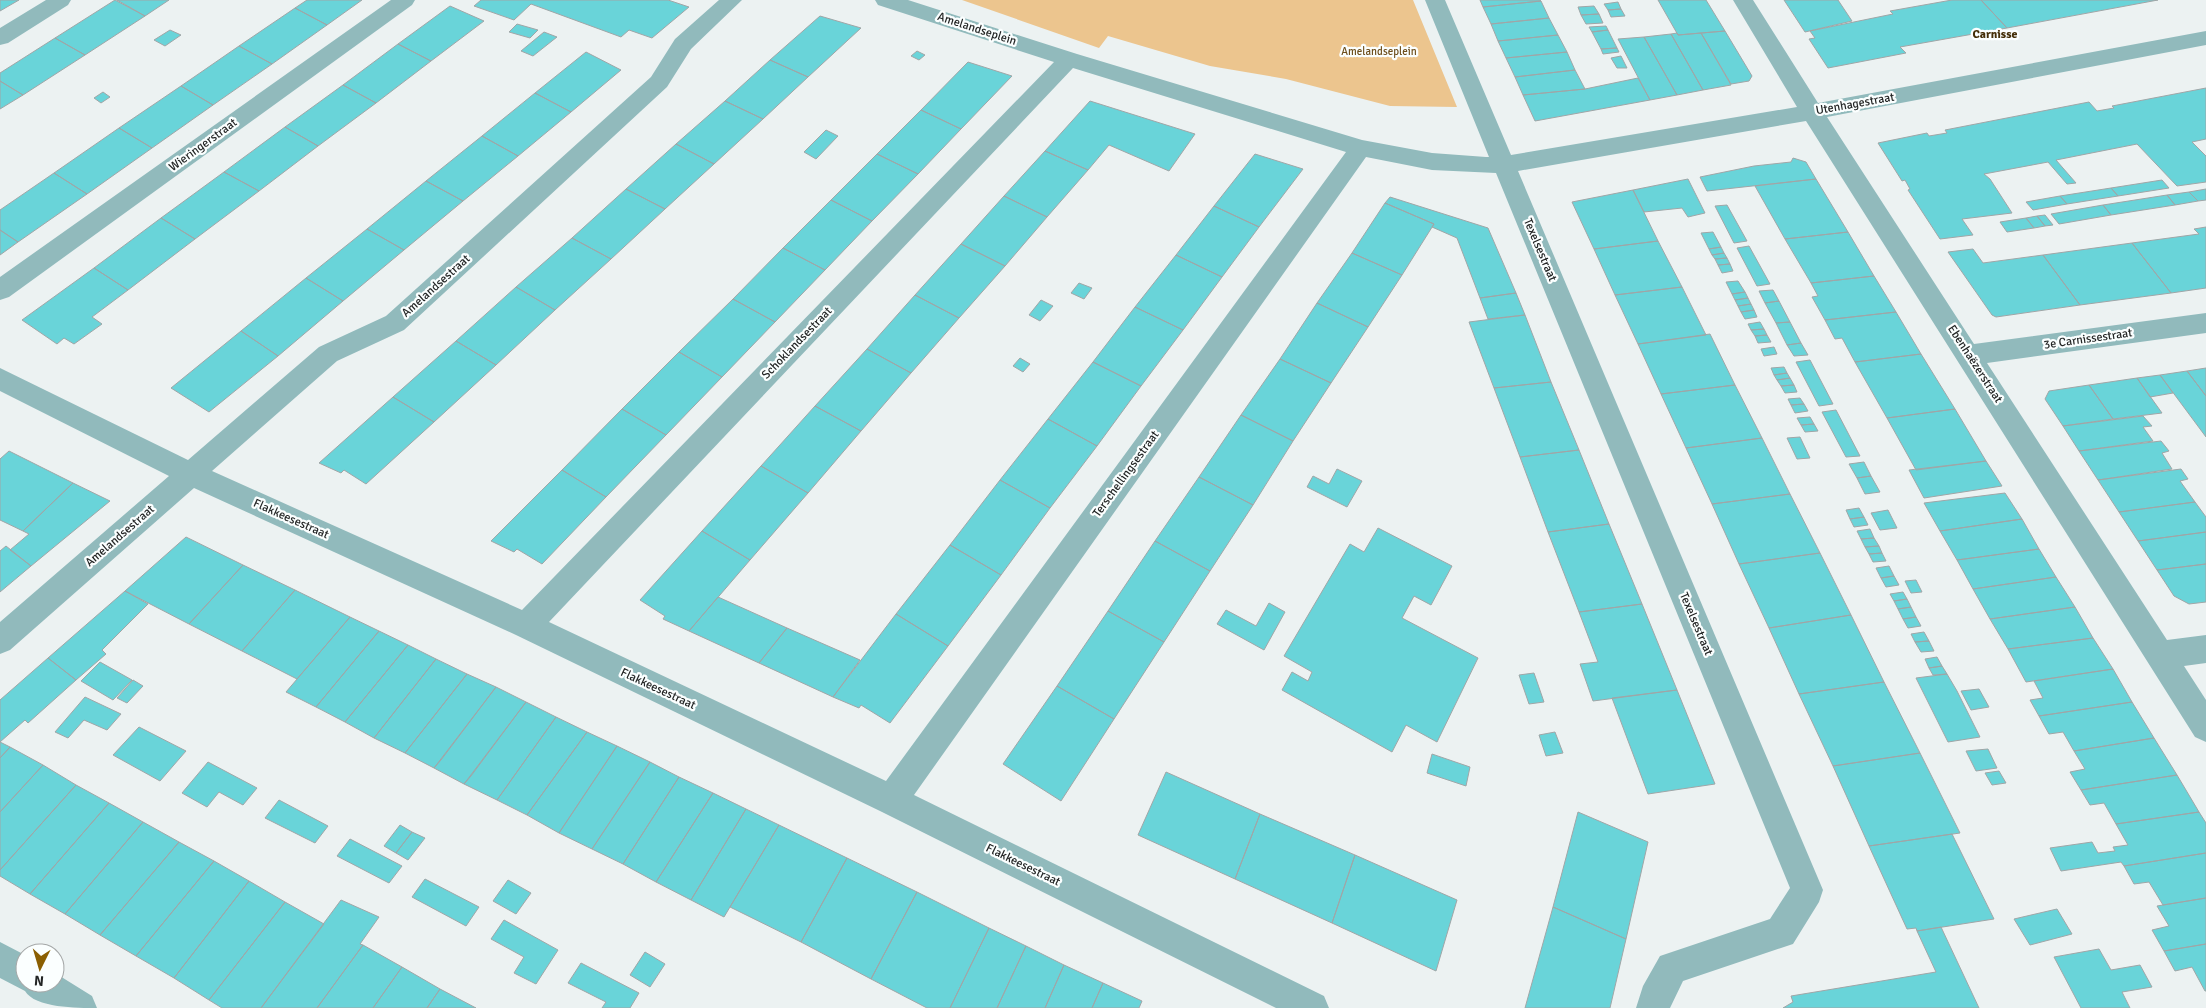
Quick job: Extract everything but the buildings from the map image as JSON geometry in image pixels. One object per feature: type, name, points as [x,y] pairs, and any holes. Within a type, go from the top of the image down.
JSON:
[{"type":"street","points":[[0,38],[62,0]]},
{"type":"street","name":"Wieringerstraat","points":[[0,290],[405,0]]},
{"type":"street","name":"Amelandsestraat","points":[[0,640],[328,354],[395,323],[659,82],[683,44],[732,0]]},
{"type":"street","name":"Amelandseplein","points":[[885,0],[1069,59],[1362,148],[1407,159],[1434,163],[1480,166],[1504,165]]},
{"type":"street","points":[[1435,0],[1504,165]]},
{"type":"street","name":"Ebenhaëzerstraat","points":[[1743,0],[1812,112],[1970,355],[2206,727]]},
{"type":"street","name":"Utenhagestraat","points":[[1504,165],[1812,112],[2206,38]]},
{"type":"street","name":"Schoklandsestraat","points":[[526,626],[1069,59]]},
{"type":"street","name":"Terschellingsestraat","points":[[890,800],[1362,148]]},
{"type":"street","name":"Texelsestraat","points":[[1504,165],[1807,890],[1781,932],[1672,968],[1655,998],[1653,1008]]},
{"type":"street","name":"3e Carnissestraat","points":[[1970,355],[2206,323]]},
{"type":"street","name":"Flakkeesestraat","points":[[0,380],[192,474],[526,626],[890,800],[1312,1008]]},
{"type":"street","points":[[2160,655],[2206,649]]},
{"type":"street","points":[[0,959],[15,968]]},
{"type":"street","points":[[55,993],[80,1008]]},
{"type":"green space","name":"Amelandseplein","points":[[962,0],[1413,0],[1457,107],[1390,106],[1286,79],[1210,66],[1108,36],[1099,48]]},
{"type":"district","name":"Carnisse","points":[[1995,34]]}]
